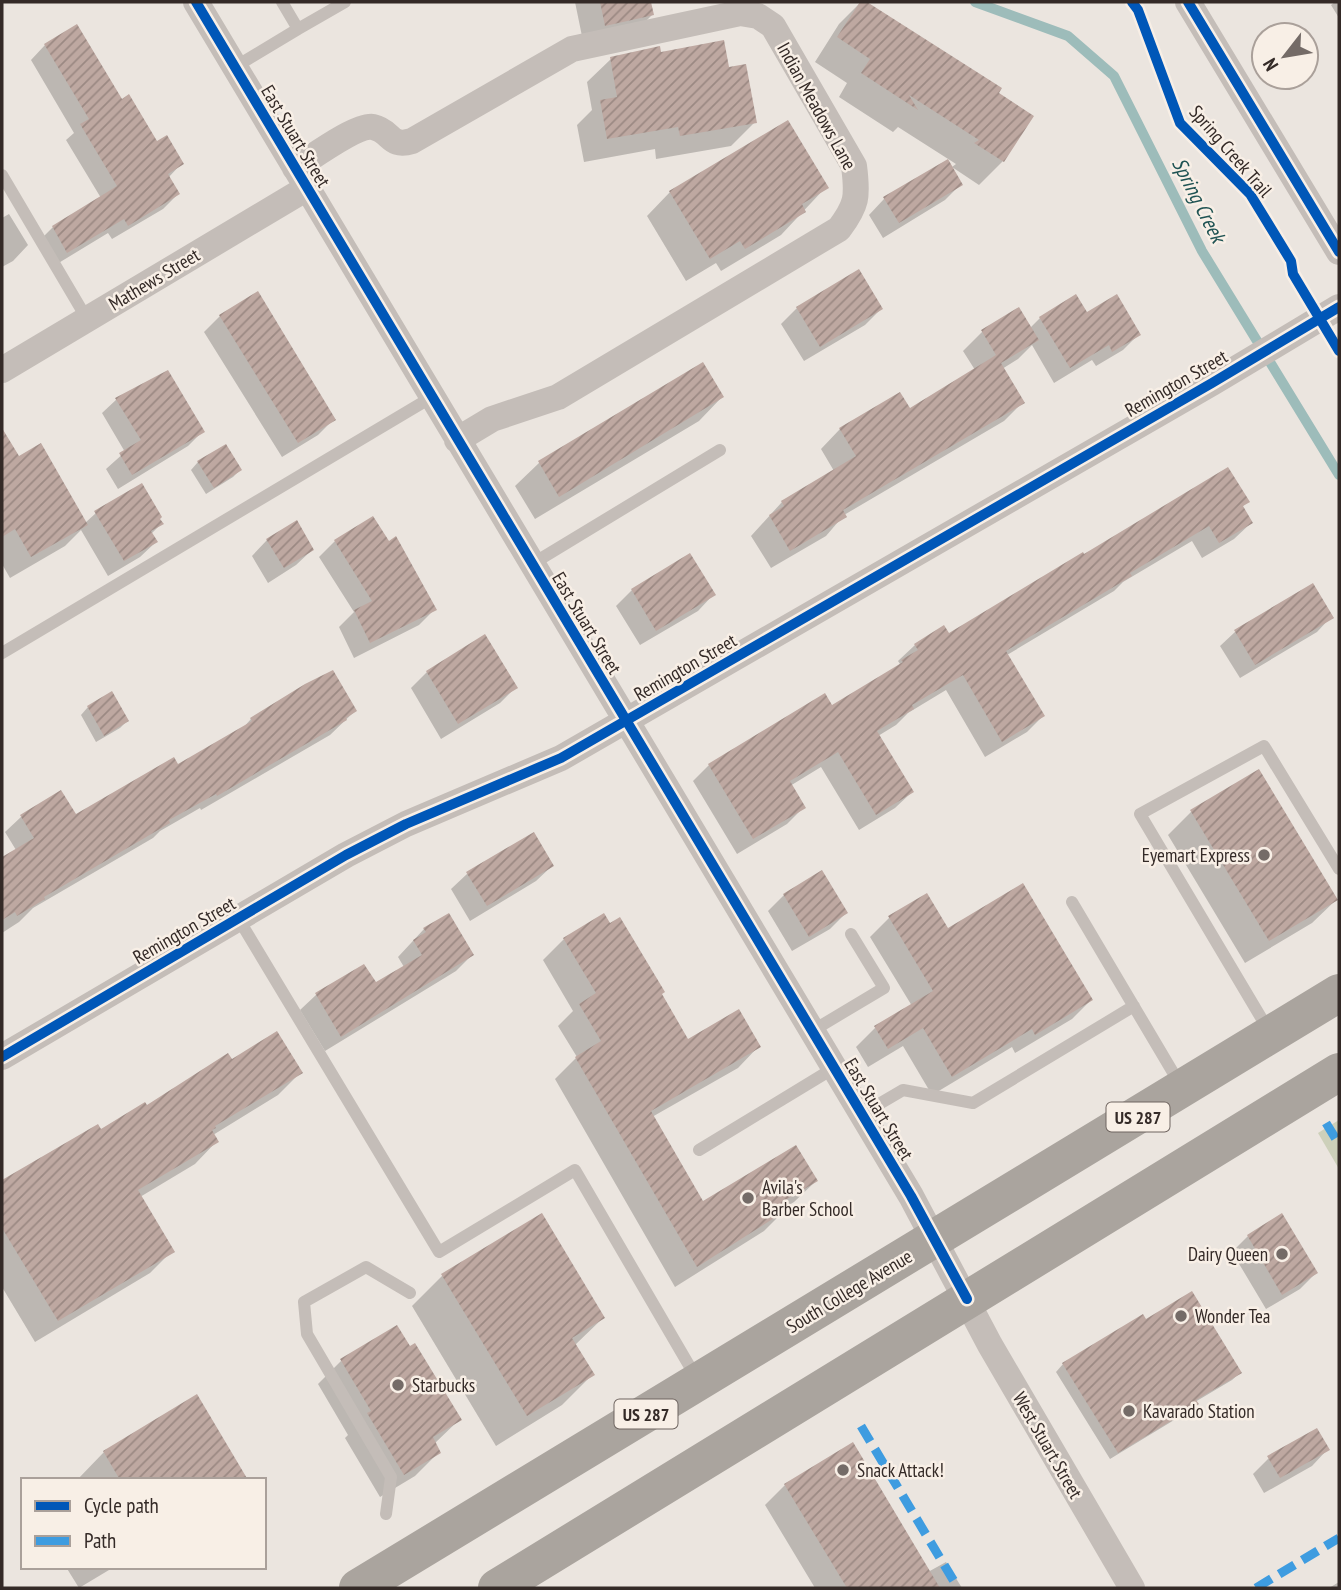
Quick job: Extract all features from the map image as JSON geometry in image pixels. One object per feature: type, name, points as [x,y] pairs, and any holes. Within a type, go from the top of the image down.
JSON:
[{"type":"highway","name":"South College Avenue","points":[[358,1588],[1339,993]]},
{"type":"highway","points":[[497,1588],[1339,1072]]},
{"type":"street","name":"East Stuart Street","points":[[196,2],[862,1114],[967,1299]]},
{"type":"street","points":[[1188,2],[1339,252]]},
{"type":"street","name":"Indian Meadows Lane","points":[[301,178],[360,129],[373,127],[388,135],[394,142],[402,144],[412,141],[572,49],[740,13],[758,16],[774,26],[855,166],[857,188],[853,210],[839,229],[558,397],[492,419],[457,440]]},
{"type":"street","name":"Mathews Street","points":[[2,370],[87,319],[301,178]]},
{"type":"street","name":"Remington Street","points":[[2,1057],[346,855],[394,830],[561,758],[626,722],[1339,307]]},
{"type":"street","name":"West Stuart Street","points":[[967,1299],[990,1345],[1132,1588]]},
{"type":"lane","points":[[282,2],[298,29]]},
{"type":"lane","points":[[235,67],[345,2]]},
{"type":"lane","points":[[2,175],[87,319]]},
{"type":"lane","points":[[2,653],[432,397]]},
{"type":"lane","points":[[532,564],[720,450]]},
{"type":"lane","points":[[1271,1034],[1140,814],[1264,746],[1339,869]]},
{"type":"lane","points":[[1072,902],[1183,1089]]},
{"type":"lane","points":[[238,918],[439,1252],[575,1170],[699,1382]]},
{"type":"lane","points":[[812,1031],[884,988],[851,934]]},
{"type":"lane","points":[[862,1114],[903,1090],[973,1103],[1134,1006]]},
{"type":"lane","points":[[699,1150],[834,1068]]},
{"type":"lane","points":[[386,1514],[391,1477],[307,1334],[304,1302],[366,1267],[410,1293]]},
{"type":"green space","points":[[1339,1120],[1339,1169],[1318,1133]]},
{"type":"building","points":[[600,2],[651,2],[654,15],[605,26]]},
{"type":"building","points":[[860,2],[867,2],[1002,88],[999,93],[1034,116],[1004,162],[974,143],[979,140],[909,95],[918,110],[861,73],[870,59],[837,37]]},
{"type":"building","points":[[77,24],[122,99],[129,94],[157,141],[167,135],[184,164],[168,174],[180,194],[128,226],[124,219],[67,253],[52,226],[117,186],[80,124],[89,119],[44,44]]},
{"type":"building","points":[[724,40],[729,67],[746,64],[757,123],[680,136],[678,127],[607,139],[600,100],[617,97],[610,57],[660,46],[661,52]]},
{"type":"building","points":[[788,120],[829,188],[802,204],[806,212],[745,249],[740,241],[710,259],[669,191]]},
{"type":"building","points":[[948,159],[963,185],[899,223],[883,197]]},
{"type":"building","points":[[859,269],[883,309],[820,347],[796,307]]},
{"type":"building","points":[[258,291],[336,420],[298,443],[219,315]]},
{"type":"building","points":[[1076,294],[1087,312],[1117,294],[1141,335],[1112,352],[1109,345],[1070,368],[1039,317]]},
{"type":"building","points":[[1019,307],[1039,340],[1001,363],[1025,403],[843,510],[847,517],[790,551],[769,515],[784,506],[781,501],[856,456],[839,428],[900,392],[910,408],[996,355],[981,330]]},
{"type":"building","points":[[703,362],[724,397],[559,497],[538,461]]},
{"type":"building","points":[[168,370],[205,432],[132,475],[119,453],[141,440],[115,398]]},
{"type":"building","points":[[2,428],[19,456],[41,443],[88,525],[31,557],[15,529],[2,537]]},
{"type":"building","points":[[226,444],[242,470],[214,488],[197,461]]},
{"type":"building","points":[[1228,467],[1250,502],[1243,506],[1253,523],[1219,543],[1209,526],[1130,573],[1132,576],[1006,651],[1045,716],[1002,742],[963,675],[912,705],[914,709],[877,731],[914,792],[876,815],[838,752],[790,781],[806,808],[753,839],[708,764],[825,693],[832,705],[903,662],[901,660],[918,650],[914,644],[944,625],[949,633]]},
{"type":"building","points":[[142,483],[164,524],[151,531],[158,542],[124,561],[94,511]]},
{"type":"building","points":[[373,516],[389,541],[396,536],[437,610],[370,643],[354,610],[372,601],[334,540]]},
{"type":"building","points":[[297,520],[314,550],[284,568],[266,539]]},
{"type":"building","points":[[690,553],[716,595],[656,631],[631,589]]},
{"type":"building","points":[[1313,583],[1334,618],[1255,665],[1234,630]]},
{"type":"building","points":[[485,634],[518,688],[458,724],[426,671]]},
{"type":"building","points":[[333,670],[357,711],[346,718],[347,720],[217,796],[216,794],[169,820],[170,823],[44,897],[45,899],[17,916],[15,912],[2,920],[2,857],[34,838],[20,815],[61,790],[76,814],[174,757],[178,764],[252,721],[250,718],[305,684]]},
{"type":"building","points":[[112,691],[129,721],[104,736],[87,706]]},
{"type":"building","name":"Eyemart Express","points":[[1259,769],[1338,900],[1269,941],[1190,810]]},
{"type":"building","points":[[534,832],[554,866],[487,906],[466,872]]},
{"type":"building","points":[[822,870],[848,913],[809,937],[783,894]]},
{"type":"building","points":[[1023,883],[1093,1000],[1035,1035],[1032,1029],[952,1077],[923,1028],[888,1049],[874,1026],[933,991],[888,916],[927,893],[948,928]]},
{"type":"building","points":[[449,913],[474,955],[341,1037],[315,993],[364,964],[376,982],[422,955],[413,940],[426,932],[423,928]]},
{"type":"building","points":[[604,913],[610,923],[620,917],[665,992],[662,994],[688,1039],[739,1009],[761,1047],[651,1111],[703,1201],[796,1145],[818,1181],[782,1202],[787,1210],[697,1267],[575,1057],[601,1041],[579,1004],[596,993],[563,938]]},
{"type":"building","points":[[277,1031],[303,1073],[215,1126],[212,1130],[219,1142],[138,1190],[175,1252],[58,1321],[2,1228],[2,1180],[98,1124],[101,1129],[145,1102],[147,1105],[228,1053],[232,1059]]},
{"type":"building","points":[[542,1213],[605,1318],[572,1338],[595,1375],[527,1416],[441,1274]]},
{"type":"building","name":"Dairy Queen","points":[[1282,1213],[1318,1273],[1282,1295],[1247,1235]]},
{"type":"building","points":[[1192,1291],[1242,1373],[1196,1400],[1199,1404],[1118,1453],[1062,1363],[1143,1314],[1146,1319]]},
{"type":"building","name":"Starbucks","points":[[397,1325],[410,1346],[415,1343],[462,1420],[433,1437],[441,1453],[404,1475],[367,1413],[371,1411],[340,1359]]},
{"type":"building","points":[[197,1394],[247,1478],[119,1478],[103,1451]]},
{"type":"building","points":[[1317,1428],[1330,1450],[1280,1478],[1267,1456]]},
{"type":"building","points":[[853,1442],[940,1588],[847,1588],[784,1484]]},
{"type":"waterway","name":"Spring Creek","points":[[975,2],[1068,36],[1114,76],[1202,251],[1339,475]]},
{"type":"marked path","points":[[1326,1123],[1339,1144]]},
{"type":"marked path","points":[[861,1426],[958,1588]]},
{"type":"marked path","points":[[1256,1588],[1339,1538]]},
{"type":"cycle path","points":[[196,2],[911,1196],[967,1299]]},
{"type":"cycle path","name":"Spring Creek Trail","points":[[1132,2],[1138,10],[1180,123],[1250,194],[1291,261],[1293,274],[1339,351]]},
{"type":"cycle path","points":[[1188,2],[1339,252]]},
{"type":"cycle path","points":[[2,1057],[346,855],[406,824],[561,758],[1339,307]]},
{"type":"place","name":"Eyemart Express","points":[[1264,855]]},
{"type":"place","name":"Avila's Barber School","points":[[748,1198]]},
{"type":"place","name":"Dairy Queen","points":[[1282,1254]]},
{"type":"place","name":"Wonder Tea","points":[[1181,1316]]},
{"type":"place","name":"Starbucks","points":[[398,1385]]},
{"type":"place","name":"Kavarado Station","points":[[1129,1411]]},
{"type":"place","name":"Snack Attack!","points":[[843,1470]]}]
